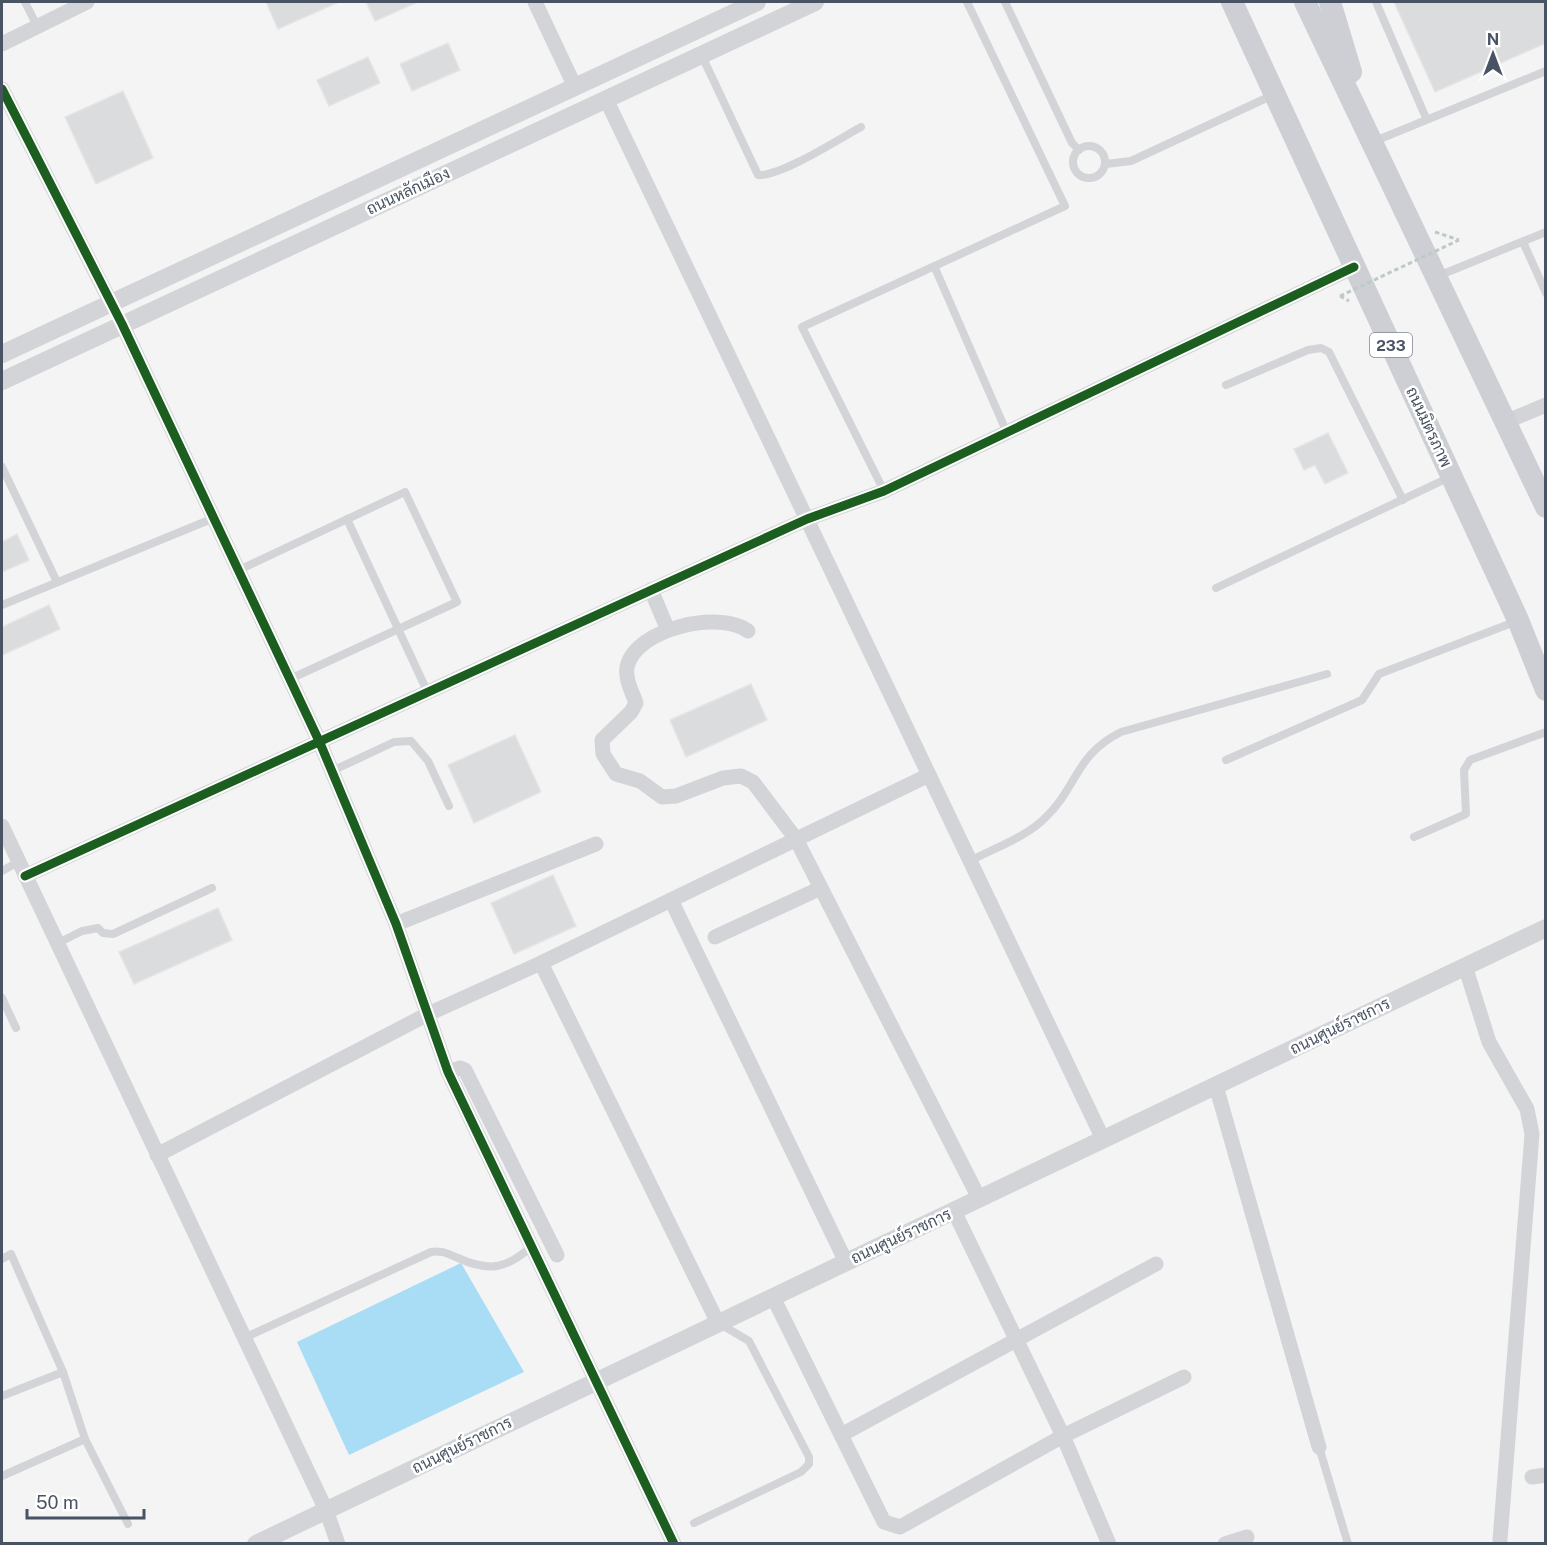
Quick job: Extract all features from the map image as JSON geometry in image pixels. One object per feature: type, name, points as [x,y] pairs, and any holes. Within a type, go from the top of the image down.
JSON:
[{"type":"main road","name":"ถนนมิตรภาพ","points":[[1232,2],[1518,620],[1545,690]]},
{"type":"main road","points":[[1305,2],[1545,507]]},
{"type":"main road","points":[[1330,2],[1372,142]]},
{"type":"street","points":[[2,44],[87,2]]},
{"type":"street","points":[[535,2],[575,87],[606,99],[1104,1139]]},
{"type":"street","name":"ถนนหลักเมือง","points":[[2,354],[757,2]]},
{"type":"street","name":"ถนนหลักเมือง","points":[[2,381],[815,2]]},
{"type":"street","points":[[2,89],[122,324],[320,743],[396,924],[448,1072],[674,1544]]},
{"type":"street","points":[[22,869],[320,743],[428,691],[807,519],[884,491],[1354,267]]},
{"type":"street","points":[[1505,422],[1545,405]]},
{"type":"street","points":[[651,590],[668,630]]},
{"type":"street","points":[[748,631],[739,624],[718,621],[668,630],[640,648],[630,659],[627,680],[636,703],[631,712],[602,740],[603,754],[616,774],[640,781],[662,797],[676,796],[723,778],[741,776],[753,782],[796,839],[979,1198]]},
{"type":"street","points":[[157,1155],[428,1014],[541,963],[929,775]]},
{"type":"street","points":[[2,826],[326,1510],[338,1544]]},
{"type":"street","points":[[396,924],[596,844]]},
{"type":"street","points":[[715,937],[821,888]]},
{"type":"street","points":[[671,900],[846,1262]]},
{"type":"street","name":"ถนนศูนย์ราชการ","points":[[256,1544],[1545,928]]},
{"type":"street","points":[[541,963],[718,1323]]},
{"type":"street","points":[[1465,966],[1489,1042],[1527,1109],[1532,1134],[1500,1540]]},
{"type":"street","points":[[448,1072],[460,1068],[465,1070],[557,1255]]},
{"type":"street","points":[[1216,1086],[1319,1447]]},
{"type":"street","points":[[954,1210],[1064,1436],[1109,1544]]},
{"type":"street","points":[[841,1435],[1156,1264]]},
{"type":"street","points":[[773,1297],[884,1522],[900,1527],[1064,1436],[1184,1377]]},
{"type":"street","points":[[1225,1544],[1247,1537]]},
{"type":"lane","points":[[25,2],[37,26]]},
{"type":"lane","points":[[884,491],[802,327],[1065,206],[967,2]]},
{"type":"lane","points":[[1005,2],[1072,143],[1079,150]]},
{"type":"lane","points":[[1376,2],[1426,118]]},
{"type":"lane","points":[[701,55],[758,175],[767,176],[785,168],[861,127]]},
{"type":"lane","points":[[1372,142],[1545,71]]},
{"type":"lane","points":[[1106,164],[1099,149],[1088,146],[1079,150],[1074,157],[1074,167],[1084,178],[1097,177],[1106,164],[1131,161],[1275,94]]},
{"type":"lane","points":[[1436,277],[1545,232]]},
{"type":"lane","points":[[1522,242],[1545,293]]},
{"type":"lane","points":[[934,268],[1007,433]]},
{"type":"lane","points":[[1226,385],[1308,350],[1321,348],[1329,352],[1403,500]]},
{"type":"lane","points":[[2,466],[57,582]]},
{"type":"lane","points":[[1216,588],[1452,477]]},
{"type":"lane","points":[[239,570],[405,492],[457,602],[290,679]]},
{"type":"lane","points":[[2,605],[214,518]]},
{"type":"lane","points":[[347,519],[428,691]]},
{"type":"lane","points":[[1226,760],[1362,700],[1367,696],[1372,680],[1379,674],[1518,620]]},
{"type":"lane","points":[[970,861],[1035,826],[1047,816],[1089,754],[1101,742],[1121,732],[1327,675]]},
{"type":"lane","points":[[1414,837],[1463,817],[1466,809],[1464,770],[1470,760],[1545,732]]},
{"type":"lane","points":[[332,771],[394,742],[411,741],[428,761],[449,806]]},
{"type":"lane","points":[[2,870],[22,869]]},
{"type":"lane","points":[[56,944],[88,928],[98,928],[103,933],[113,934],[212,888]]},
{"type":"lane","points":[[2,999],[16,1028]]},
{"type":"lane","points":[[244,1338],[431,1252],[440,1251],[476,1265],[493,1266],[511,1264],[531,1247]]},
{"type":"lane","points":[[2,1259],[11,1254],[63,1372],[85,1439],[128,1524]]},
{"type":"lane","points":[[694,1523],[801,1472],[809,1464],[809,1457],[749,1341],[718,1323]]},
{"type":"lane","points":[[2,1396],[63,1372]]},
{"type":"lane","points":[[2,1476],[85,1439]]},
{"type":"lane","points":[[1319,1447],[1348,1544]]},
{"type":"path","points":[[1340,296],[1459,240]]},
{"type":"water","points":[[461,1263],[524,1372],[349,1455],[297,1342]]},
{"type":"building","points":[[266,2],[339,2],[278,29]]},
{"type":"building","points":[[366,2],[418,2],[375,21]]},
{"type":"building","points":[[1394,2],[1546,2],[1546,43],[1435,92]]},
{"type":"building","points":[[448,43],[460,70],[412,91],[400,64]]},
{"type":"building","points":[[368,57],[380,83],[329,106],[317,80]]},
{"type":"building","points":[[123,91],[153,158],[96,184],[65,117]]},
{"type":"building","points":[[1328,433],[1348,473],[1325,484],[1315,465],[1304,470],[1294,449]]},
{"type":"building","points":[[17,534],[29,560],[2,572],[2,542]]},
{"type":"building","points":[[49,605],[60,629],[2,655],[2,627]]},
{"type":"building","points":[[751,684],[767,720],[686,757],[670,720]]},
{"type":"building","points":[[515,735],[541,792],[474,823],[448,765]]},
{"type":"building","points":[[553,875],[576,926],[514,954],[491,903]]},
{"type":"building","points":[[218,908],[232,940],[134,984],[119,952]]},
{"type":"cycle path","points":[[2,89],[122,324],[320,743],[396,924],[448,1072],[674,1544]]},
{"type":"cycle path","points":[[25,876],[807,519],[884,491],[1354,267]]}]
